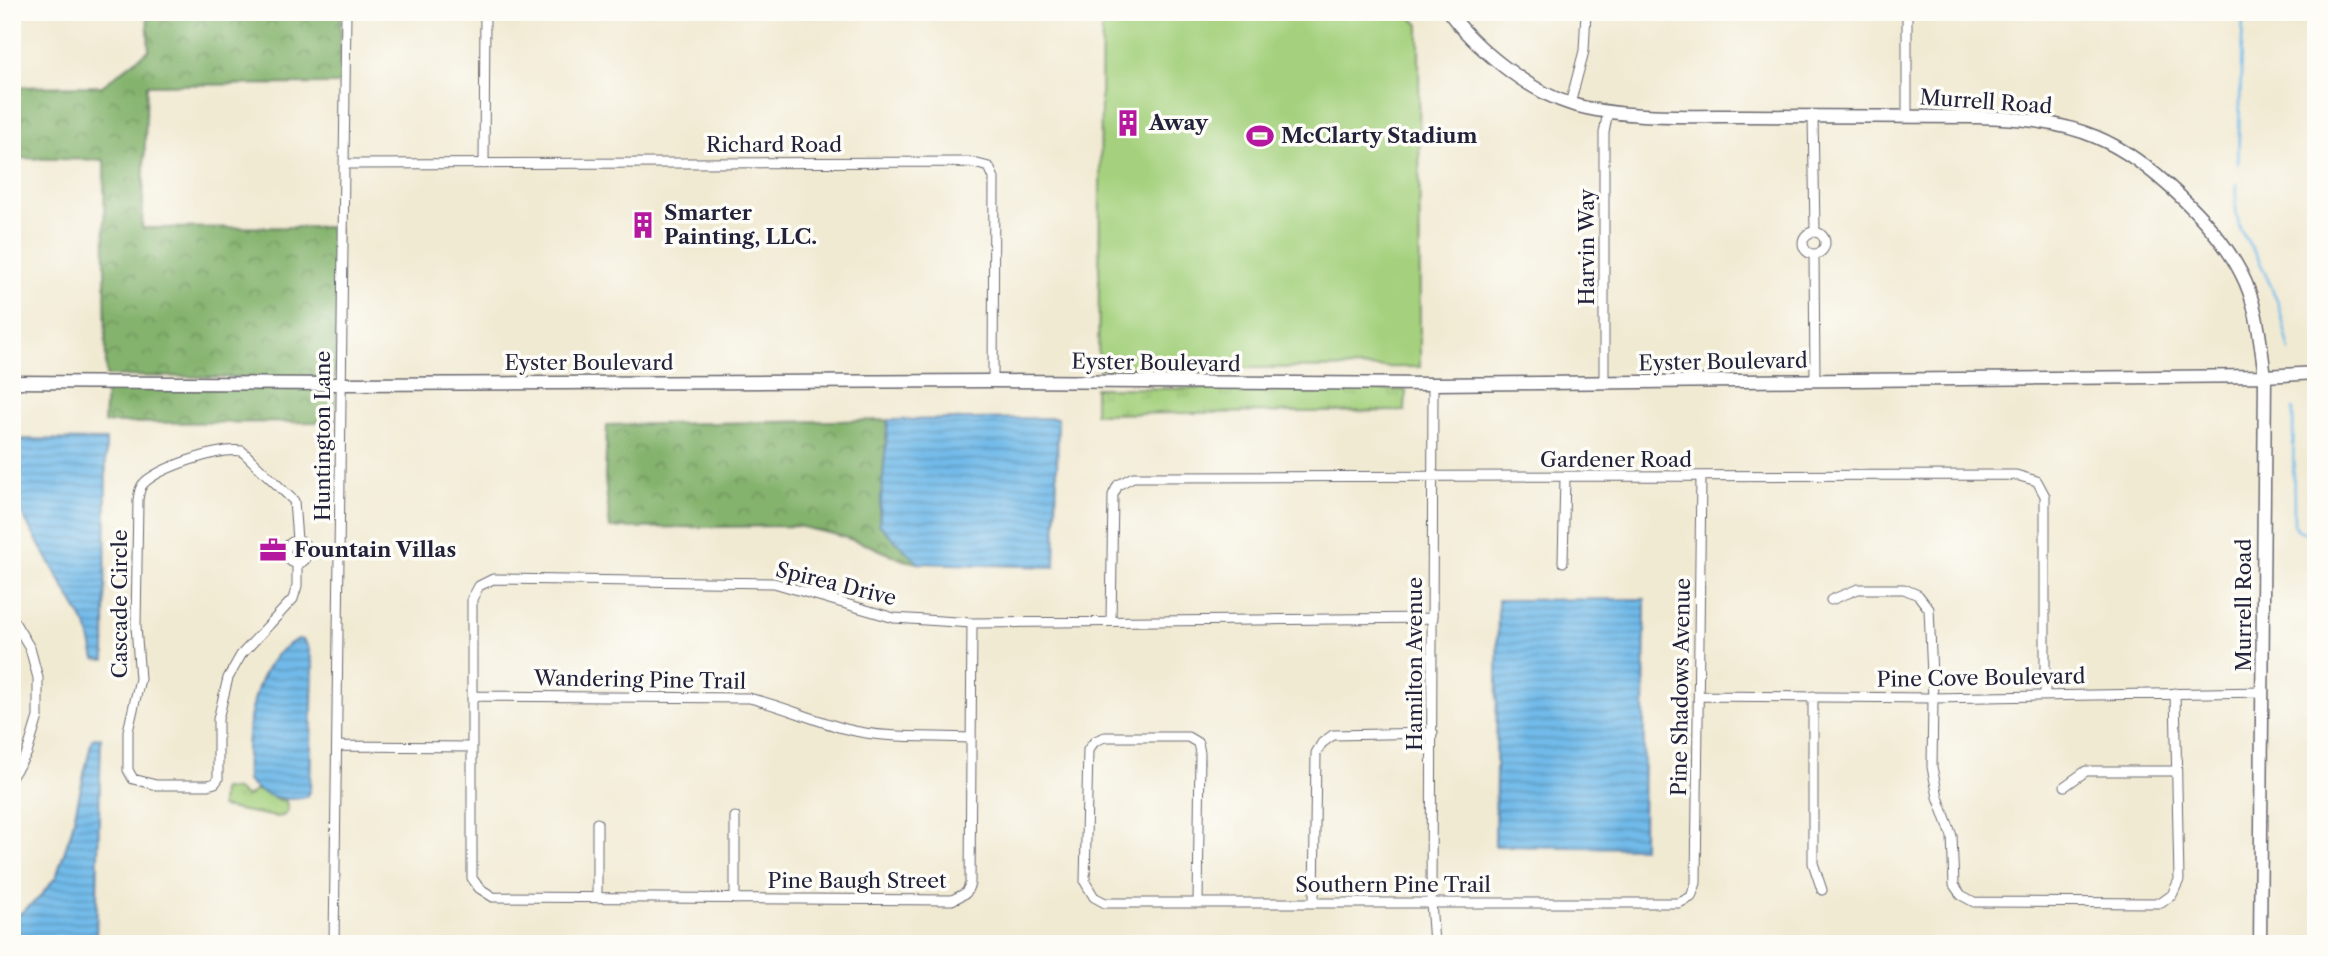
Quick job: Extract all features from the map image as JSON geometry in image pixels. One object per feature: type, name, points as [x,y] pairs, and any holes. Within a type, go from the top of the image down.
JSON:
[{"type":"street","name":"Huntington Lane","points":[[334,944],[346,12]]},
{"type":"street","points":[[484,164],[485,12]]},
{"type":"street","name":"Murrell Road","points":[[1449,12],[1486,51],[1522,80],[1570,104],[1608,111],[1683,116],[2015,118],[2057,125],[2096,137],[2140,163],[2173,191],[2220,241],[2242,275],[2257,319],[2265,376],[2260,944]]},
{"type":"street","points":[[1570,104],[1584,51],[1586,12]]},
{"type":"street","points":[[1907,12],[1908,116]]},
{"type":"street","name":"Harvin Way","points":[[1604,383],[1604,132],[1608,111]]},
{"type":"street","points":[[1813,116],[1815,231]]},
{"type":"street","name":"Richard Road","points":[[344,164],[970,162],[989,167],[994,178],[993,381]]},
{"type":"street","points":[[1815,231],[1822,234],[1826,241],[1822,252],[1814,254],[1807,252],[1803,242],[1805,235],[1815,231]]},
{"type":"street","points":[[1814,254],[1815,381]]},
{"type":"street","name":"Eyster Boulevard","points":[[12,382],[340,384],[993,381],[1433,384],[2316,375]]},
{"type":"street","name":"Hamilton Avenue","points":[[1433,384],[1431,902],[1434,944]]},
{"type":"street","name":"Cascade Circle","points":[[217,451],[242,451],[294,501],[297,540],[289,543],[285,551],[289,560],[298,563],[297,586],[293,599],[241,655],[228,678],[218,719],[218,779],[208,785],[156,785],[133,779],[128,770],[128,731],[140,679],[136,626],[138,500],[145,482],[172,467],[217,451]]},
{"type":"street","name":"Gardener Road","points":[[1111,621],[1113,495],[1118,485],[1133,477],[2017,475],[2037,481],[2045,496],[2046,696]]},
{"type":"street","name":"Pine Shadows Avenue","points":[[1691,897],[1696,883],[1701,477]]},
{"type":"street","points":[[1563,562],[1565,478]]},
{"type":"street","points":[[297,540],[305,544],[308,552],[304,560],[298,563]]},
{"type":"street","points":[[308,552],[339,552]]},
{"type":"street","name":"Spirea Drive","points":[[479,888],[472,877],[472,599],[479,586],[492,579],[774,583],[894,618],[972,623],[1433,618]]},
{"type":"street","points":[[1831,600],[1858,589],[1904,589],[1918,596],[1929,609],[1933,767],[1938,797],[1952,836],[1954,885],[1961,895],[1974,902],[2161,903],[2172,895],[2179,880],[2175,693]]},
{"type":"street","points":[[12,618],[30,648],[38,678],[38,716],[27,753],[12,775]]},
{"type":"street","name":"Pine Baugh Street","points":[[479,888],[493,897],[952,900],[966,893],[970,884],[969,738],[972,623]]},
{"type":"street","name":"Pine Cove Boulevard","points":[[1699,696],[1933,698],[2263,692]]},
{"type":"street","name":"Wandering Pine Trail","points":[[472,696],[749,698],[846,729],[877,735],[969,738]]},
{"type":"street","points":[[1813,696],[1813,863],[1822,890]]},
{"type":"street","points":[[1314,902],[1315,753],[1322,743],[1334,735],[1433,733]]},
{"type":"street","name":"Southern Pine Trail","points":[[1198,903],[1198,743],[1188,737],[1105,737],[1095,741],[1088,750],[1085,882],[1094,897],[1105,903],[1198,903],[1314,902],[1431,902],[1679,903],[1691,897]]},
{"type":"street","points":[[338,746],[472,747]]},
{"type":"street","points":[[2064,786],[2086,771],[2176,771]]},
{"type":"street","points":[[735,817],[735,899]]},
{"type":"street","points":[[597,823],[597,896]]},
{"type":"green space","points":[[147,12],[341,12],[340,84],[147,85],[142,228],[338,227],[335,378],[106,376],[104,160],[12,158],[12,87],[102,86],[149,50]]},
{"type":"green space","name":"McClarty Stadium","points":[[1102,12],[1407,12],[1419,25],[1420,367],[1098,369]]},
{"type":"green space","points":[[106,388],[335,389],[335,422],[104,423]]},
{"type":"green space","points":[[1095,388],[1406,390],[1405,411],[1095,414]]},
{"type":"green space","points":[[888,420],[879,524],[918,563],[837,535],[797,526],[610,528],[605,478],[607,425]]},
{"type":"green space","points":[[222,789],[236,790],[247,797],[256,790],[272,793],[275,799],[286,801],[288,811],[283,816],[276,817],[221,807]]},
{"type":"water","points":[[1058,418],[1055,567],[918,563],[879,524],[888,420]]},
{"type":"water","points":[[12,439],[106,440],[105,660],[95,659],[88,629],[12,497]]},
{"type":"water","points":[[1645,599],[1643,848],[1495,846],[1498,600]]},
{"type":"water","points":[[298,639],[303,640],[308,647],[313,666],[310,790],[306,797],[290,799],[267,794],[247,781],[247,742],[260,682],[282,650]]},
{"type":"water","points":[[101,737],[96,940],[15,941],[12,920],[39,898],[56,877],[71,832],[92,739]]},
{"type":"waterway","points":[[2238,164],[2243,12]]},
{"type":"waterway","points":[[2237,184],[2236,210],[2240,229],[2259,260],[2278,302],[2290,351]]},
{"type":"waterway","points":[[2293,409],[2294,524],[2298,530],[2316,536]]},
{"type":"place","name":"Away","points":[[1128,123]]},
{"type":"place","name":"McClarty Stadium","points":[[1260,136]]},
{"type":"place","name":"Smarter Painting, LLC.","points":[[643,225]]},
{"type":"place","name":"Fountain Villas","points":[[273,550]]}]
